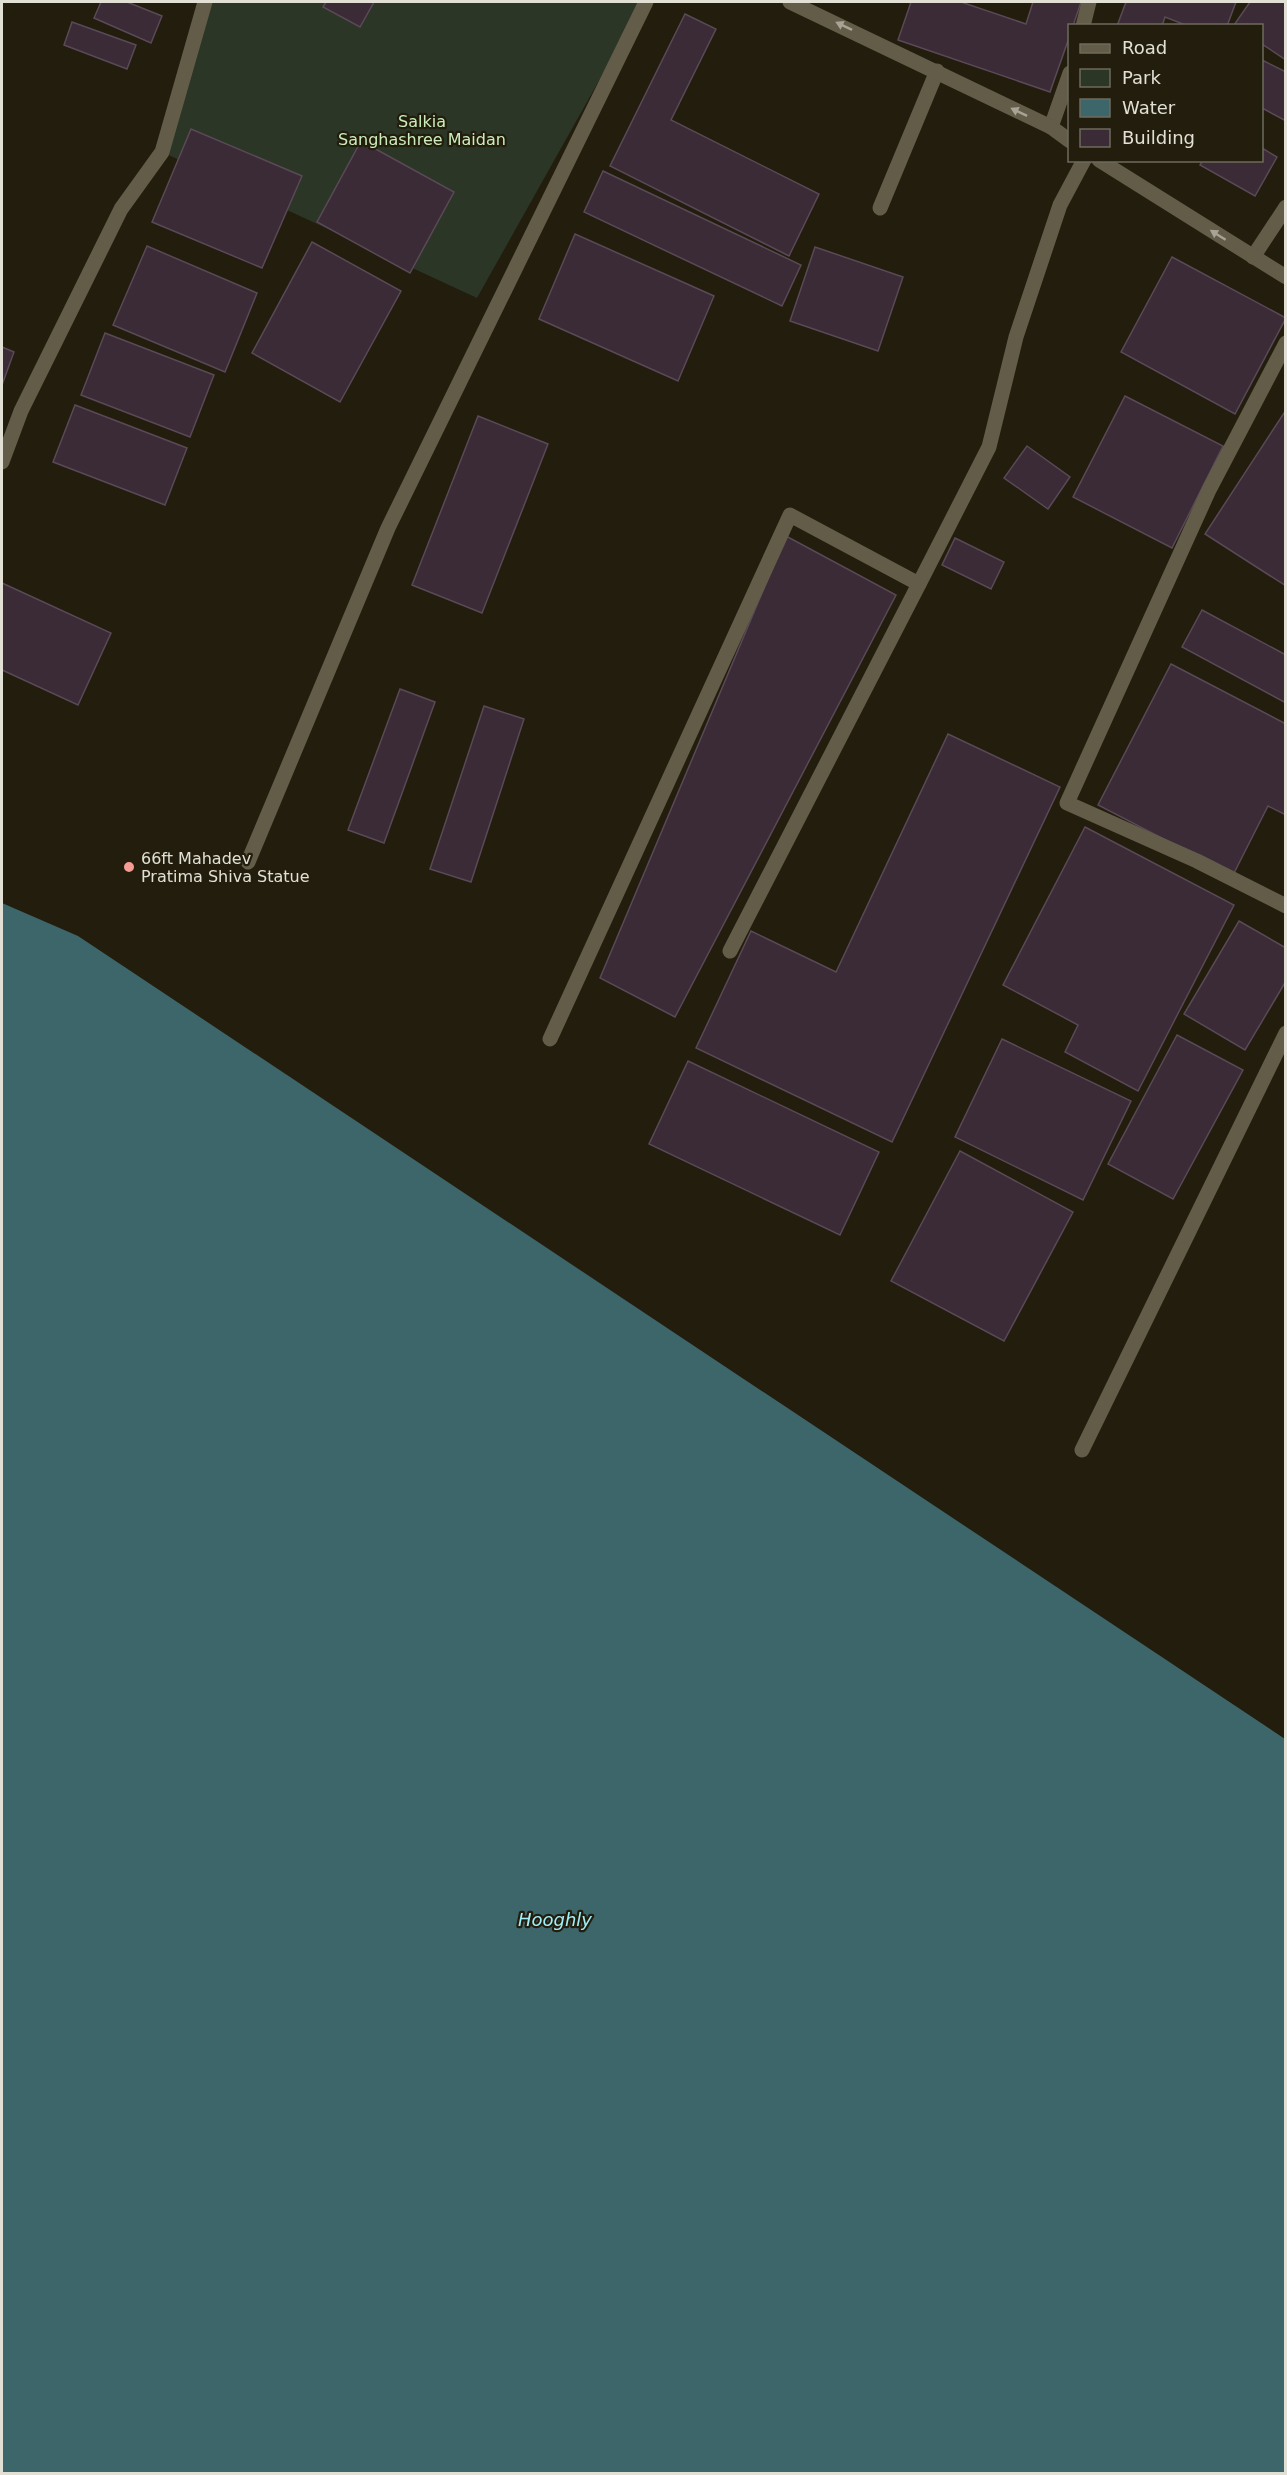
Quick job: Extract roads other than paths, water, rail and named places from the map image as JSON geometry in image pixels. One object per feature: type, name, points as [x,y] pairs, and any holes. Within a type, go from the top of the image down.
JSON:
[{"type":"street","points":[[2,462],[21,411],[121,209],[162,152],[204,2]]},
{"type":"street","points":[[248,862],[388,528],[646,2]]},
{"type":"street","points":[[790,2],[1051,127],[1068,140]]},
{"type":"street","points":[[1084,24],[1089,2]]},
{"type":"street","points":[[880,208],[937,71]]},
{"type":"street","points":[[1051,127],[1068,79]]},
{"type":"street","points":[[730,951],[989,447],[1020,326],[1060,205],[1082,162]]},
{"type":"street","points":[[1101,162],[1286,278]]},
{"type":"street","points":[[1253,257],[1286,207]]},
{"type":"street","points":[[1286,343],[1209,490],[1067,803],[1197,861],[1286,906]]},
{"type":"street","points":[[550,1039],[789,515],[919,584]]},
{"type":"street","points":[[1082,1450],[1286,1033]]},
{"type":"water","name":"Hooghly","points":[[2,903],[78,936],[1285,1739],[1285,2473],[2,2473]]},
{"type":"place","name":"66ft Mahadev Pratima Shiva Statue","points":[[129,867]]},
{"type":"park label","name":"Salkia Sanghashree Maidan","points":[[422,130]]}]
